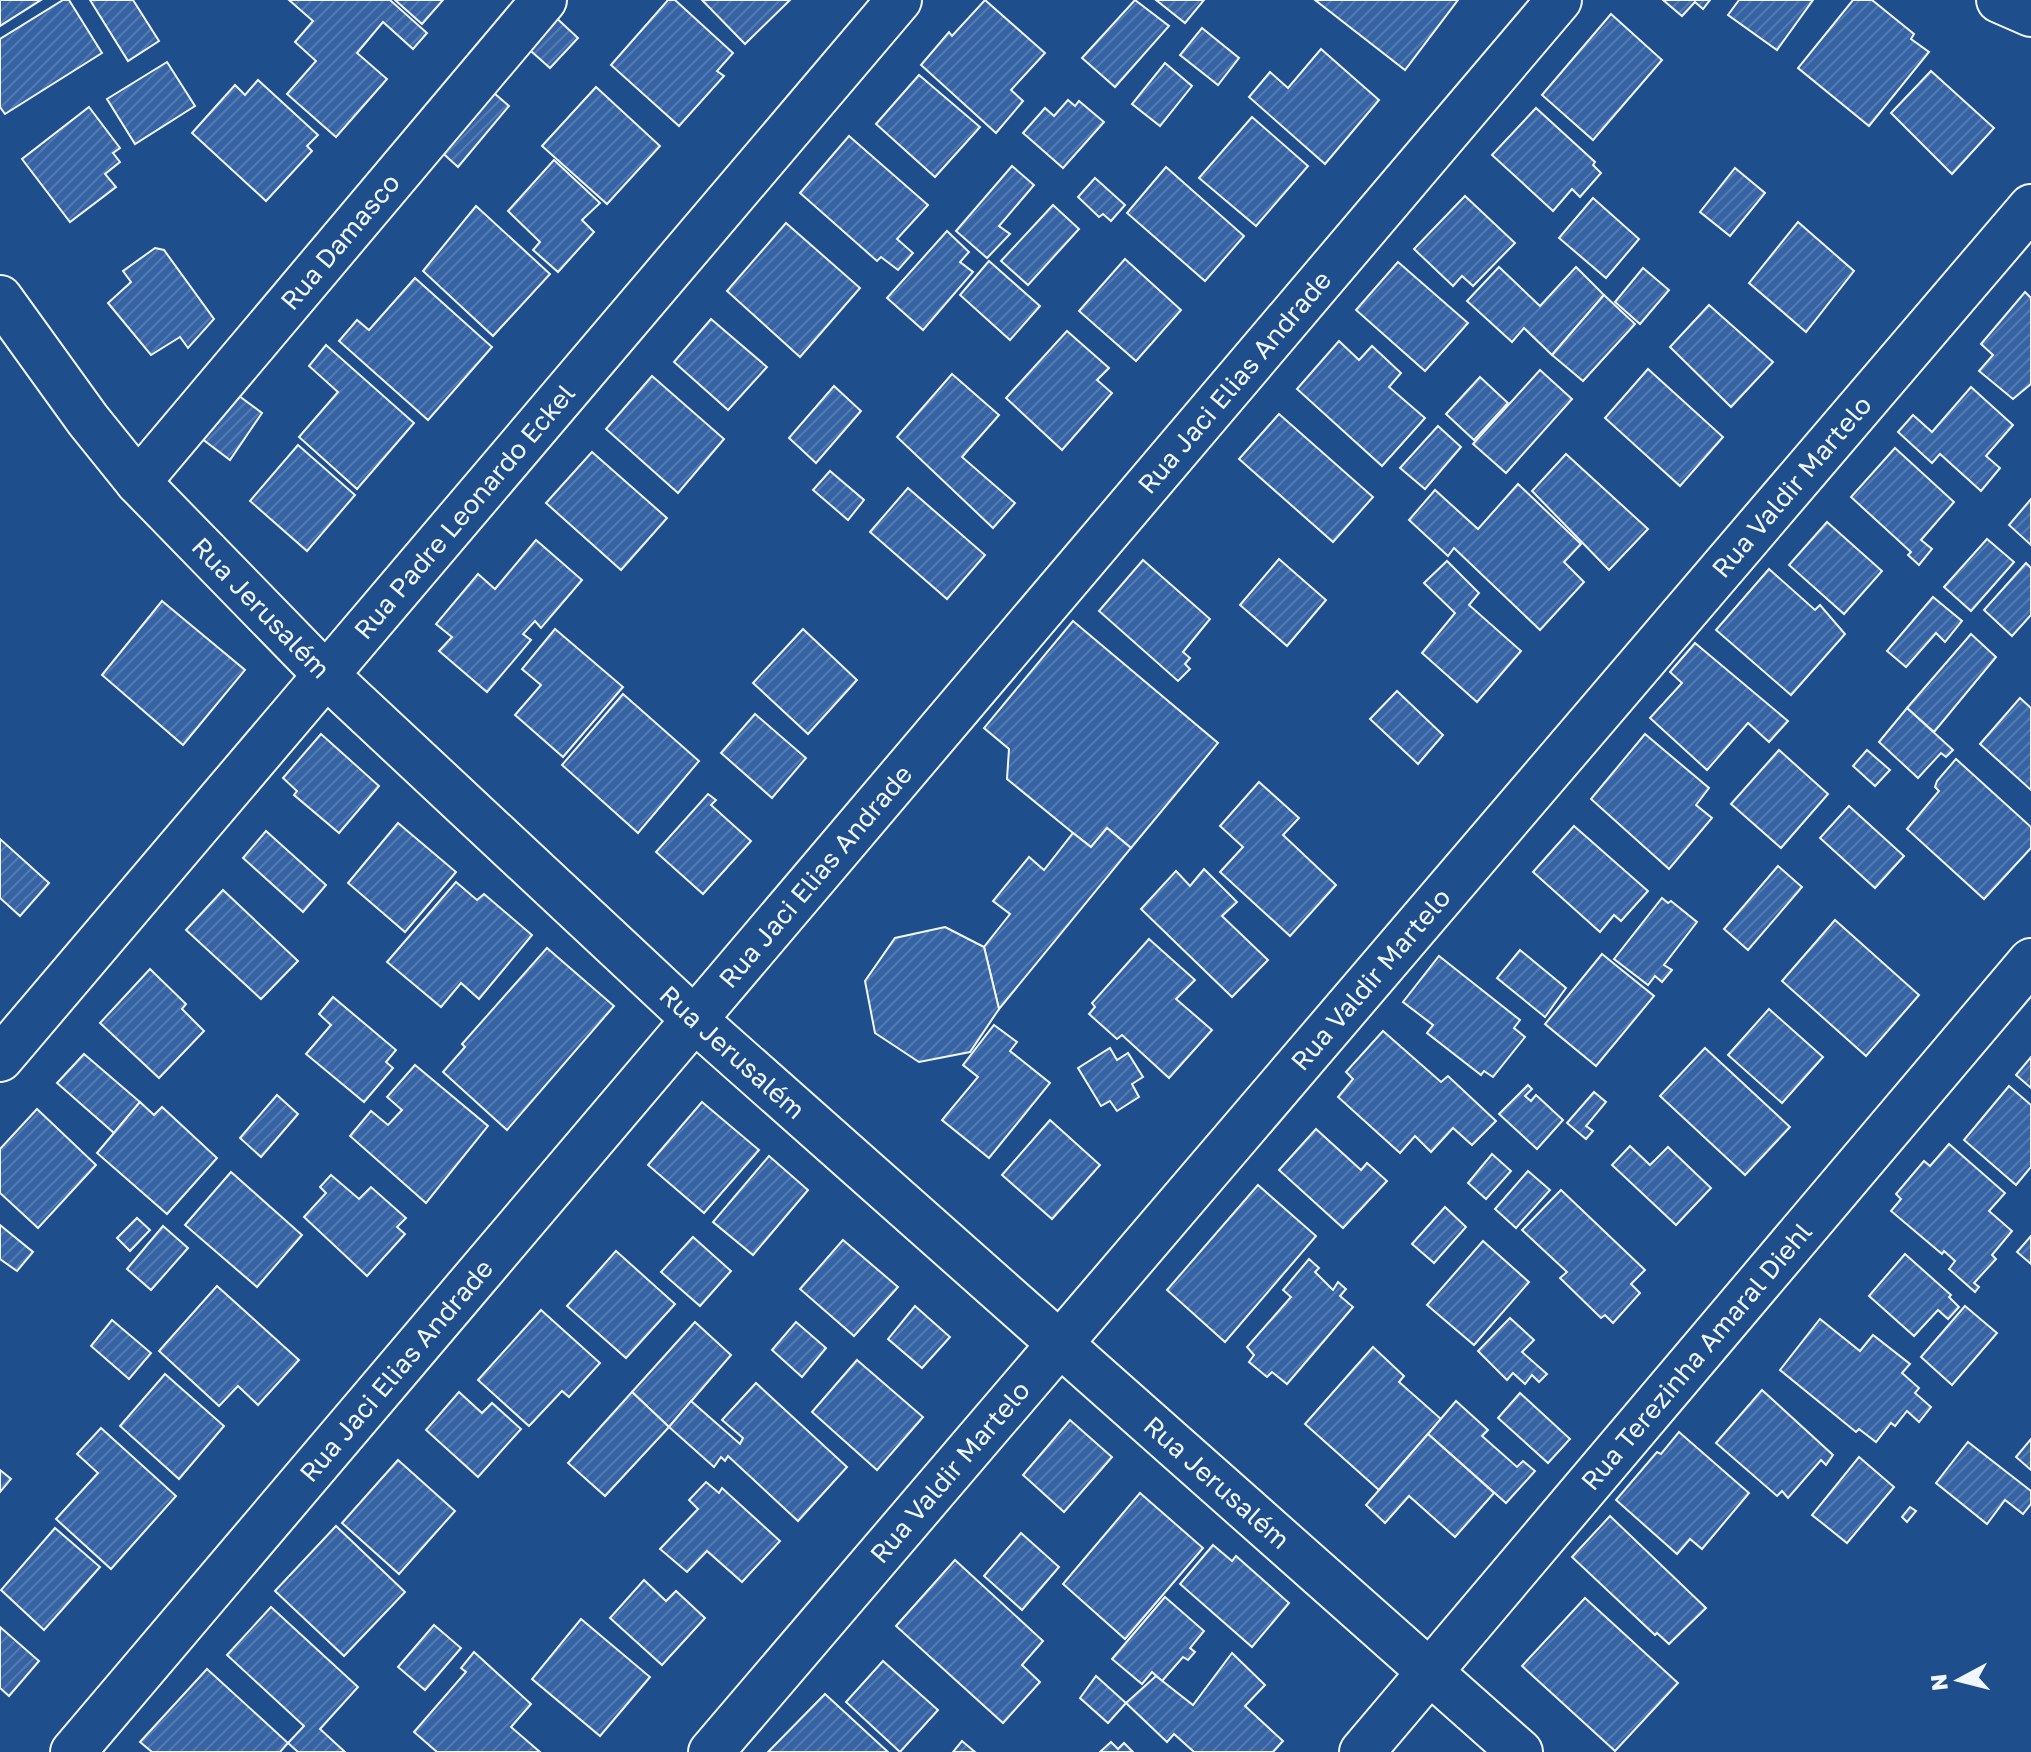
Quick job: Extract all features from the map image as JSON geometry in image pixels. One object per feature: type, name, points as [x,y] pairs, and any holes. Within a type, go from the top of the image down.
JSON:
[{"type":"street","name":"Rua Damasco","points":[[138,482],[544,0]]},
{"type":"street","name":"Rua Padre Leonardo Eckel","points":[[0,1059],[899,0]]},
{"type":"street","name":"Rua Jaci Elias Andrade","points":[[73,1752],[1559,0]]},
{"type":"street","points":[[1999,0],[2031,14]]},
{"type":"street","name":"Rua Valdir Martelo","points":[[711,1752],[2031,207]]},
{"type":"street","name":"Rua Jerusalém","points":[[0,298],[88,420],[138,482],[326,675],[695,1020],[1520,1752]]},
{"type":"street","name":"Rua Terezinha Amaral Diehl","points":[[1362,1752],[2031,961]]},
{"type":"building","points":[[0,0],[41,0],[0,26]]},
{"type":"building","points":[[63,0],[69,0],[102,53],[5,114],[0,107],[0,39]]},
{"type":"building","points":[[90,0],[133,0],[159,41],[128,61]]},
{"type":"building","points":[[289,0],[390,0],[427,33],[413,49],[383,22],[357,53],[387,79],[336,137],[287,94],[316,61],[295,42],[313,21]]},
{"type":"building","points":[[395,0],[443,0],[422,24]]},
{"type":"building","points":[[668,0],[675,0],[733,53],[717,71],[724,76],[679,126],[611,65]]},
{"type":"building","points":[[702,0],[790,0],[745,44]]},
{"type":"building","points":[[985,0],[1045,53],[1011,90],[1023,101],[996,133],[921,65],[949,32],[952,36]]},
{"type":"building","points":[[1135,0],[1169,26],[1115,87],[1082,58]]},
{"type":"building","points":[[1156,0],[1204,0],[1185,23]]},
{"type":"building","points":[[1315,0],[1458,0],[1405,70]]},
{"type":"building","points":[[1663,0],[1710,0],[1703,9],[1695,2],[1682,16]]},
{"type":"building","points":[[1739,0],[1813,0],[1777,50],[1728,15]]},
{"type":"building","points":[[1853,0],[1872,0],[1914,34],[1911,39],[1929,52],[1869,126],[1798,68]]},
{"type":"building","points":[[551,13],[578,38],[550,68],[523,44]]},
{"type":"building","points":[[1611,14],[1662,60],[1593,140],[1542,95]]},
{"type":"building","points":[[1202,28],[1239,58],[1218,85],[1180,55]]},
{"type":"building","points":[[1321,49],[1379,100],[1325,164],[1249,97],[1270,72],[1288,88]]},
{"type":"building","points":[[167,62],[195,106],[135,144],[107,99]]},
{"type":"building","points":[[1165,63],[1192,86],[1160,126],[1132,104]]},
{"type":"building","points":[[1931,71],[1994,128],[1952,174],[1891,113]]},
{"type":"building","points":[[919,75],[980,127],[935,177],[876,124]]},
{"type":"building","points":[[258,80],[318,135],[307,146],[312,151],[266,201],[192,133],[235,85],[245,95]]},
{"type":"building","points":[[487,87],[509,106],[458,167],[436,147]]},
{"type":"building","points":[[596,87],[660,146],[607,204],[542,146]]},
{"type":"building","points":[[1068,100],[1075,106],[1079,101],[1104,122],[1063,168],[1023,133],[1045,108],[1054,116]]},
{"type":"building","points":[[89,107],[120,148],[113,153],[120,162],[105,174],[116,187],[70,222],[22,159]]},
{"type":"building","points":[[1536,108],[1595,162],[1593,165],[1601,173],[1580,197],[1572,189],[1553,211],[1492,155]]},
{"type":"building","points":[[1252,117],[1308,166],[1256,226],[1199,178]]},
{"type":"building","points":[[849,136],[928,205],[897,239],[913,253],[898,270],[881,257],[877,261],[800,193]]},
{"type":"building","points":[[554,160],[600,203],[582,220],[594,232],[558,272],[533,250],[540,242],[508,211]]},
{"type":"building","points":[[1012,166],[1034,185],[999,226],[1010,234],[987,258],[956,231]]},
{"type":"building","points":[[1166,167],[1244,236],[1205,281],[1127,213]]},
{"type":"building","points":[[1735,168],[1765,193],[1730,236],[1700,212]]},
{"type":"building","points":[[1095,178],[1125,205],[1111,221],[1103,214],[1099,217],[1078,197]]},
{"type":"building","points":[[1465,196],[1515,243],[1473,286],[1462,276],[1453,286],[1414,249]]},
{"type":"building","points":[[1593,198],[1639,239],[1606,278],[1559,238]]},
{"type":"building","points":[[1053,205],[1079,229],[1028,285],[1001,261]]},
{"type":"building","points":[[476,206],[550,274],[493,336],[423,271]]},
{"type":"building","points":[[1798,222],[1854,271],[1806,332],[1749,283]]},
{"type":"building","points":[[786,223],[860,288],[800,357],[727,291]]},
{"type":"building","points":[[947,231],[969,252],[960,262],[973,272],[923,330],[887,298]]},
{"type":"building","points":[[155,248],[164,250],[214,319],[188,348],[180,337],[151,355],[108,303],[131,282],[123,271]]},
{"type":"building","points":[[1125,259],[1181,310],[1136,361],[1079,311]]},
{"type":"building","points":[[989,261],[1040,306],[1010,340],[960,295]]},
{"type":"building","points":[[1398,262],[1468,323],[1425,371],[1356,310]]},
{"type":"building","points":[[1499,267],[1540,306],[1576,267],[1604,295],[1552,355],[1524,328],[1512,342],[1467,301]]},
{"type":"building","points":[[1643,268],[1669,290],[1640,324],[1615,302]]},
{"type":"building","points":[[415,278],[492,347],[428,420],[339,341],[357,320],[369,330]]},
{"type":"building","points":[[2025,292],[2031,298],[2031,384],[2013,399],[1979,371],[1993,355],[1981,344]]},
{"type":"building","points":[[1604,295],[1635,324],[1583,381],[1552,355]]},
{"type":"building","points":[[1709,305],[1773,362],[1731,407],[1670,347]]},
{"type":"building","points":[[711,319],[767,367],[728,410],[674,362]]},
{"type":"building","points":[[1067,331],[1109,368],[1097,380],[1112,393],[1062,450],[1006,398]]},
{"type":"building","points":[[1339,341],[1359,360],[1372,346],[1401,373],[1389,387],[1425,418],[1382,466],[1297,389]]},
{"type":"building","points":[[326,345],[414,423],[357,489],[299,437],[338,392],[309,366]]},
{"type":"building","points":[[1648,369],[1723,437],[1680,486],[1605,418]]},
{"type":"building","points":[[1540,370],[1572,399],[1506,473],[1473,444]]},
{"type":"building","points":[[952,374],[999,415],[962,457],[1015,503],[993,528],[897,437]]},
{"type":"building","points":[[652,376],[724,439],[678,493],[606,429]]},
{"type":"building","points":[[1480,377],[1508,403],[1474,440],[1446,414]]},
{"type":"building","points":[[834,386],[861,411],[816,463],[789,438]]},
{"type":"building","points":[[1971,387],[2013,425],[1986,456],[2000,468],[1981,491],[1940,454],[1932,463],[1898,432],[1913,415],[1932,432]]},
{"type":"building","points":[[231,390],[262,413],[230,460],[197,435]]},
{"type":"building","points":[[1279,414],[1373,497],[1333,542],[1239,459]]},
{"type":"building","points":[[1438,426],[1461,447],[1425,489],[1400,468]]},
{"type":"building","points":[[298,445],[355,495],[307,551],[250,501]]},
{"type":"building","points":[[1895,448],[1954,502],[1921,540],[1932,549],[1919,565],[1908,555],[1911,552],[1851,497]]},
{"type":"building","points":[[592,452],[667,518],[621,570],[546,503]]},
{"type":"building","points":[[1566,454],[1648,529],[1609,570],[1532,491]]},
{"type":"building","points":[[830,471],[864,500],[848,520],[813,490]]},
{"type":"building","points":[[1518,484],[1581,544],[1564,562],[1584,582],[1540,630],[1454,548],[1448,556],[1409,520],[1435,490],[1478,529]]},
{"type":"building","points":[[908,488],[985,555],[947,599],[870,532]]},
{"type":"building","points":[[2031,499],[2031,545],[2009,525]]},
{"type":"building","points":[[1827,522],[1882,571],[1844,614],[1789,565]]},
{"type":"building","points":[[1987,539],[2014,562],[1971,611],[1944,587]]},
{"type":"building","points":[[536,540],[582,580],[541,628],[535,621],[523,634],[531,640],[487,692],[439,651],[452,637],[436,624],[478,574],[495,589]]},
{"type":"building","points":[[1279,559],[1326,600],[1287,646],[1240,605]]},
{"type":"building","points":[[1143,560],[1210,619],[1183,652],[1190,658],[1185,664],[1190,669],[1178,681],[1099,611]]},
{"type":"building","points":[[1447,561],[1479,593],[1469,605],[1521,651],[1477,702],[1422,653],[1455,613],[1424,583]]},
{"type":"building","points":[[2026,563],[2031,568],[2031,615],[2012,636],[1984,610]]},
{"type":"building","points":[[1769,569],[1815,610],[1820,605],[1845,634],[1791,695],[1716,630]]},
{"type":"building","points":[[1933,597],[1962,621],[1945,642],[1936,633],[1906,667],[1887,651]]},
{"type":"building","points":[[162,601],[245,670],[183,745],[102,675]]},
{"type":"building","points":[[1073,621],[1218,743],[1131,848],[1107,828],[1091,847],[1073,833],[1007,779],[1009,749],[984,728]]},
{"type":"building","points":[[555,629],[623,687],[563,757],[515,715],[541,685],[522,669]]},
{"type":"building","points":[[803,629],[857,680],[808,734],[753,683]]},
{"type":"building","points":[[1971,634],[1996,657],[1934,732],[1907,708]]},
{"type":"building","points":[[1695,643],[1788,721],[1769,742],[1748,723],[1707,770],[1650,718],[1682,683],[1670,672]]},
{"type":"building","points":[[1397,691],[1443,735],[1418,764],[1370,719]]},
{"type":"building","points":[[623,694],[699,761],[638,833],[562,765]]},
{"type":"building","points":[[2020,698],[2031,708],[2031,790],[1980,744]]},
{"type":"building","points":[[1907,708],[1953,750],[1946,757],[1941,753],[1918,778],[1879,742]]},
{"type":"building","points":[[755,714],[806,758],[772,798],[721,753]]},
{"type":"building","points":[[321,734],[379,786],[339,833],[294,795],[297,791],[283,778]]},
{"type":"building","points":[[1645,734],[1709,788],[1696,805],[1712,818],[1669,869],[1591,799]]},
{"type":"building","points":[[1779,750],[1828,794],[1781,848],[1731,804]]},
{"type":"building","points":[[1867,750],[1890,770],[1875,786],[1853,766]]},
{"type":"building","points":[[1956,759],[2031,827],[2031,848],[1984,899],[1907,829],[1939,791],[1935,787],[1937,781]]},
{"type":"building","points":[[1259,782],[1299,818],[1283,835],[1336,885],[1290,936],[1220,872],[1243,847],[1220,826]]},
{"type":"building","points":[[708,794],[716,800],[711,805],[751,841],[703,894],[656,852]]},
{"type":"building","points":[[1849,806],[1904,856],[1875,888],[1820,838]]},
{"type":"building","points":[[398,823],[456,872],[405,932],[348,883]]},
{"type":"building","points":[[1574,826],[1648,891],[1621,921],[1614,915],[1600,932],[1533,872]]},
{"type":"building","points":[[1107,828],[1131,848],[999,1009],[984,947],[1010,914],[993,901],[1029,857],[1044,870],[1073,833],[1091,847]]},
{"type":"building","points":[[266,831],[326,885],[303,912],[243,858]]},
{"type":"building","points":[[0,839],[49,883],[20,916],[0,898]]},
{"type":"building","points":[[1778,866],[1802,887],[1748,950],[1724,929]]},
{"type":"building","points":[[1204,869],[1237,902],[1222,916],[1268,960],[1232,997],[1141,909],[1176,871],[1190,886]]},
{"type":"building","points":[[456,882],[477,900],[484,894],[532,935],[479,999],[461,983],[441,1007],[387,962]]},
{"type":"building","points":[[223,890],[298,961],[261,999],[186,930]]},
{"type":"building","points":[[1662,898],[1668,903],[1671,901],[1697,922],[1664,965],[1672,970],[1662,982],[1655,976],[1648,985],[1614,959]]},
{"type":"building","points":[[1835,920],[1919,995],[1866,1056],[1782,981]]},
{"type":"building","points":[[945,927],[984,947],[999,1009],[970,1052],[919,1062],[875,1033],[865,981],[895,938]]},
{"type":"building","points":[[1149,939],[1195,980],[1176,999],[1212,1030],[1169,1078],[1122,1035],[1117,1039],[1089,1014],[1095,1007],[1092,1003]]},
{"type":"building","points":[[547,948],[614,1006],[507,1130],[443,1072],[465,1047],[462,1044]]},
{"type":"building","points":[[1520,950],[1566,988],[1545,1017],[1497,978]]},
{"type":"building","points":[[1602,954],[1654,996],[1596,1066],[1545,1024]]},
{"type":"building","points":[[1439,956],[1520,1020],[1514,1028],[1525,1037],[1493,1077],[1484,1071],[1481,1075],[1427,1033],[1433,1025],[1403,1002]]},
{"type":"building","points":[[150,969],[186,1004],[182,1009],[204,1031],[159,1078],[100,1023]]},
{"type":"building","points":[[333,997],[396,1050],[386,1062],[393,1068],[364,1102],[306,1054],[331,1025],[319,1014]]},
{"type":"building","points":[[1769,1009],[1823,1057],[1782,1103],[1728,1055]]},
{"type":"building","points":[[994,1025],[1017,1042],[1010,1051],[1050,1083],[989,1158],[942,1120],[978,1077],[963,1065]]},
{"type":"building","points":[[1383,1031],[1441,1082],[1448,1076],[1496,1121],[1472,1145],[1453,1128],[1431,1152],[1415,1136],[1400,1153],[1338,1097],[1353,1079],[1346,1072]]},
{"type":"building","points":[[1110,1048],[1117,1060],[1128,1053],[1143,1077],[1132,1084],[1139,1097],[1117,1111],[1110,1101],[1101,1106],[1078,1068]]},
{"type":"building","points":[[1705,1048],[1790,1127],[1745,1175],[1660,1096]]},
{"type":"building","points":[[84,1054],[140,1102],[114,1133],[57,1083]]},
{"type":"building","points":[[2031,1057],[2031,1088],[2016,1075]]},
{"type":"building","points":[[415,1065],[488,1126],[426,1203],[350,1136],[371,1111],[388,1125],[402,1110],[387,1097]]},
{"type":"building","points":[[1528,1085],[1532,1089],[1525,1096],[1531,1101],[1536,1095],[1563,1120],[1537,1149],[1499,1114]]},
{"type":"building","points":[[2009,1086],[2031,1105],[2031,1167],[2016,1185],[1964,1140]]},
{"type":"building","points":[[1594,1092],[1606,1102],[1586,1126],[1593,1131],[1586,1139],[1567,1123]]},
{"type":"building","points":[[277,1095],[298,1114],[261,1157],[240,1138]]},
{"type":"building","points":[[140,1102],[154,1115],[162,1107],[217,1158],[167,1214],[97,1153]]},
{"type":"building","points":[[702,1102],[759,1150],[704,1213],[648,1165]]},
{"type":"building","points":[[37,1109],[96,1165],[38,1228],[0,1193],[0,1149]]},
{"type":"building","points":[[1050,1120],[1100,1165],[1052,1219],[1002,1175]]},
{"type":"building","points":[[1316,1129],[1361,1170],[1367,1163],[1387,1181],[1343,1228],[1279,1170]]},
{"type":"building","points":[[1949,1144],[2005,1193],[1989,1211],[2012,1231],[1992,1255],[1996,1259],[1974,1283],[1979,1287],[1975,1292],[1949,1269],[1955,1261],[1944,1251],[1942,1254],[1891,1211],[1901,1199],[1896,1194],[1924,1161],[1930,1166]]},
{"type":"building","points":[[1630,1146],[1650,1165],[1668,1147],[1711,1188],[1676,1225],[1612,1165]]},
{"type":"building","points":[[1492,1154],[1511,1171],[1486,1199],[1468,1183]]},
{"type":"building","points":[[769,1156],[808,1190],[753,1255],[713,1222]]},
{"type":"building","points":[[1528,1171],[1550,1190],[1516,1228],[1495,1209]]},
{"type":"building","points":[[231,1172],[302,1235],[257,1287],[185,1225]]},
{"type":"building","points":[[331,1175],[359,1199],[371,1187],[406,1218],[397,1227],[405,1234],[367,1276],[304,1217],[326,1193],[320,1187]]},
{"type":"building","points":[[1258,1185],[1316,1236],[1225,1342],[1167,1290]]},
{"type":"building","points":[[1561,1190],[1645,1270],[1631,1284],[1640,1293],[1613,1323],[1605,1315],[1601,1318],[1560,1278],[1567,1272],[1522,1230]]},
{"type":"building","points":[[1445,1207],[1466,1227],[1434,1263],[1412,1244]]},
{"type":"building","points":[[137,1218],[150,1230],[130,1251],[117,1238]]},
{"type":"building","points":[[0,1225],[33,1252],[17,1271],[0,1259]]},
{"type":"building","points":[[163,1226],[188,1248],[151,1290],[127,1269]]},
{"type":"building","points":[[2031,1236],[2031,1264],[2017,1252]]},
{"type":"building","points":[[693,1237],[731,1271],[700,1306],[661,1272]]},
{"type":"building","points":[[843,1240],[898,1287],[854,1336],[800,1289]]},
{"type":"building","points":[[1483,1241],[1529,1282],[1474,1345],[1427,1305]]},
{"type":"building","points":[[616,1251],[675,1304],[626,1358],[567,1306]]},
{"type":"building","points":[[1905,1254],[1951,1295],[1949,1297],[1959,1307],[1948,1319],[1938,1310],[1914,1336],[1869,1296]]},
{"type":"building","points":[[1309,1259],[1319,1268],[1315,1272],[1333,1290],[1338,1282],[1346,1289],[1340,1296],[1353,1307],[1287,1384],[1272,1372],[1267,1377],[1249,1362],[1254,1355],[1247,1347],[1291,1297],[1283,1290]]},
{"type":"building","points":[[217,1286],[299,1360],[258,1405],[238,1386],[219,1406],[159,1351]]},
{"type":"building","points":[[915,1306],[950,1337],[922,1368],[888,1339]]},
{"type":"building","points":[[1965,1306],[1997,1333],[1952,1385],[1921,1357]]},
{"type":"building","points":[[541,1310],[600,1363],[569,1397],[562,1391],[529,1426],[478,1380]]},
{"type":"building","points":[[1510,1318],[1534,1340],[1522,1352],[1547,1374],[1539,1382],[1532,1375],[1525,1384],[1513,1373],[1507,1380],[1478,1351]]},
{"type":"building","points":[[1820,1319],[1860,1351],[1873,1335],[1910,1364],[1902,1373],[1919,1388],[1915,1393],[1931,1407],[1919,1422],[1907,1411],[1895,1426],[1891,1423],[1876,1442],[1859,1429],[1856,1432],[1780,1370]]},
{"type":"building","points":[[112,1320],[151,1353],[129,1379],[91,1346]]},
{"type":"building","points":[[695,1322],[731,1355],[669,1427],[632,1392]]},
{"type":"building","points":[[796,1322],[826,1348],[802,1377],[772,1350]]},
{"type":"building","points":[[1373,1347],[1404,1376],[1399,1382],[1441,1419],[1379,1490],[1305,1424]]},
{"type":"building","points":[[857,1360],[923,1417],[877,1470],[812,1412]]},
{"type":"building","points":[[165,1374],[224,1426],[179,1479],[120,1426]]},
{"type":"building","points":[[756,1383],[847,1467],[798,1521],[728,1456],[725,1461],[721,1457],[714,1467],[669,1427],[691,1401],[740,1444],[743,1438],[722,1420]]},
{"type":"building","points":[[1762,1390],[1833,1455],[1826,1465],[1821,1460],[1788,1498],[1782,1491],[1777,1496],[1716,1443]]},
{"type":"building","points":[[459,1392],[482,1413],[492,1403],[521,1429],[478,1477],[426,1430]]},
{"type":"building","points":[[632,1392],[669,1427],[605,1496],[568,1463]]},
{"type":"building","points":[[1520,1393],[1570,1439],[1548,1463],[1498,1418]]},
{"type":"building","points":[[1456,1401],[1488,1430],[1482,1436],[1517,1467],[1523,1461],[1535,1471],[1506,1503],[1428,1434]]},
{"type":"building","points":[[1070,1420],[1112,1457],[1064,1512],[1023,1475]]},
{"type":"building","points":[[101,1428],[176,1496],[111,1569],[56,1519],[98,1473],[77,1454]]},
{"type":"building","points":[[1679,1432],[1749,1493],[1702,1549],[1690,1539],[1677,1554],[1616,1500],[1657,1452],[1661,1454]]},
{"type":"building","points":[[1428,1434],[1494,1493],[1455,1537],[1409,1496],[1385,1523],[1366,1505]]},
{"type":"building","points":[[2031,1439],[2031,1470],[2016,1457]]},
{"type":"building","points":[[1968,1442],[2031,1491],[2031,1504],[2023,1514],[2005,1500],[1987,1524],[1936,1483]]},
{"type":"building","points":[[1859,1457],[1894,1487],[1847,1543],[1812,1515]]},
{"type":"building","points":[[398,1460],[455,1511],[399,1574],[342,1523]]},
{"type":"building","points":[[0,1470],[11,1479],[0,1492]]},
{"type":"building","points":[[706,1482],[719,1493],[722,1488],[780,1541],[742,1582],[707,1551],[687,1572],[660,1549],[698,1509],[689,1500]]},
{"type":"building","points":[[1140,1493],[1203,1548],[1125,1639],[1063,1584]]},
{"type":"building","points":[[1910,1507],[1916,1511],[1907,1522],[1902,1517]]},
{"type":"building","points":[[1610,1516],[1706,1608],[1669,1644],[1657,1633],[1655,1635],[1572,1557]]},
{"type":"building","points":[[336,1526],[405,1592],[344,1656],[275,1591]]},
{"type":"building","points":[[55,1528],[100,1567],[44,1630],[1,1590]]},
{"type":"building","points":[[1021,1533],[1059,1567],[1022,1610],[984,1576]]},
{"type":"building","points":[[1213,1545],[1232,1561],[1236,1556],[1289,1603],[1252,1647],[1180,1584]]},
{"type":"building","points":[[955,1560],[1043,1641],[1022,1665],[1040,1682],[1003,1723],[896,1626]]},
{"type":"building","points":[[644,1580],[666,1601],[676,1591],[705,1618],[662,1665],[610,1618]]},
{"type":"building","points":[[1165,1597],[1204,1631],[1190,1648],[1195,1652],[1188,1660],[1183,1657],[1162,1681],[1152,1672],[1142,1684],[1112,1659]]},
{"type":"building","points":[[1585,1598],[1678,1683],[1615,1751],[1522,1666]]},
{"type":"building","points":[[271,1607],[358,1687],[320,1729],[345,1752],[298,1752],[288,1743],[304,1726],[227,1655]]},
{"type":"building","points":[[581,1619],[650,1677],[600,1736],[532,1679]]},
{"type":"building","points":[[434,1625],[461,1648],[425,1690],[398,1667]]},
{"type":"building","points":[[0,1627],[39,1661],[9,1696],[0,1688]]},
{"type":"building","points":[[474,1652],[531,1704],[511,1727],[540,1752],[437,1752],[414,1732],[466,1672],[461,1668]]},
{"type":"building","points":[[1232,1653],[1265,1685],[1245,1706],[1283,1741],[1273,1752],[1194,1752],[1174,1734],[1167,1742],[1126,1703],[1156,1676],[1193,1705]]},
{"type":"building","points":[[883,1661],[938,1710],[900,1752],[846,1702]]},
{"type":"building","points":[[207,1669],[288,1743],[280,1752],[152,1752],[140,1742]]},
{"type":"building","points":[[1096,1676],[1126,1703],[1108,1723],[1080,1698]]},
{"type":"building","points":[[825,1694],[888,1752],[768,1752]]},
{"type":"building","points":[[962,1741],[975,1752],[953,1752]]},
{"type":"building","points":[[1111,1742],[1118,1749],[1124,1743],[1133,1752],[1100,1752]]}]
